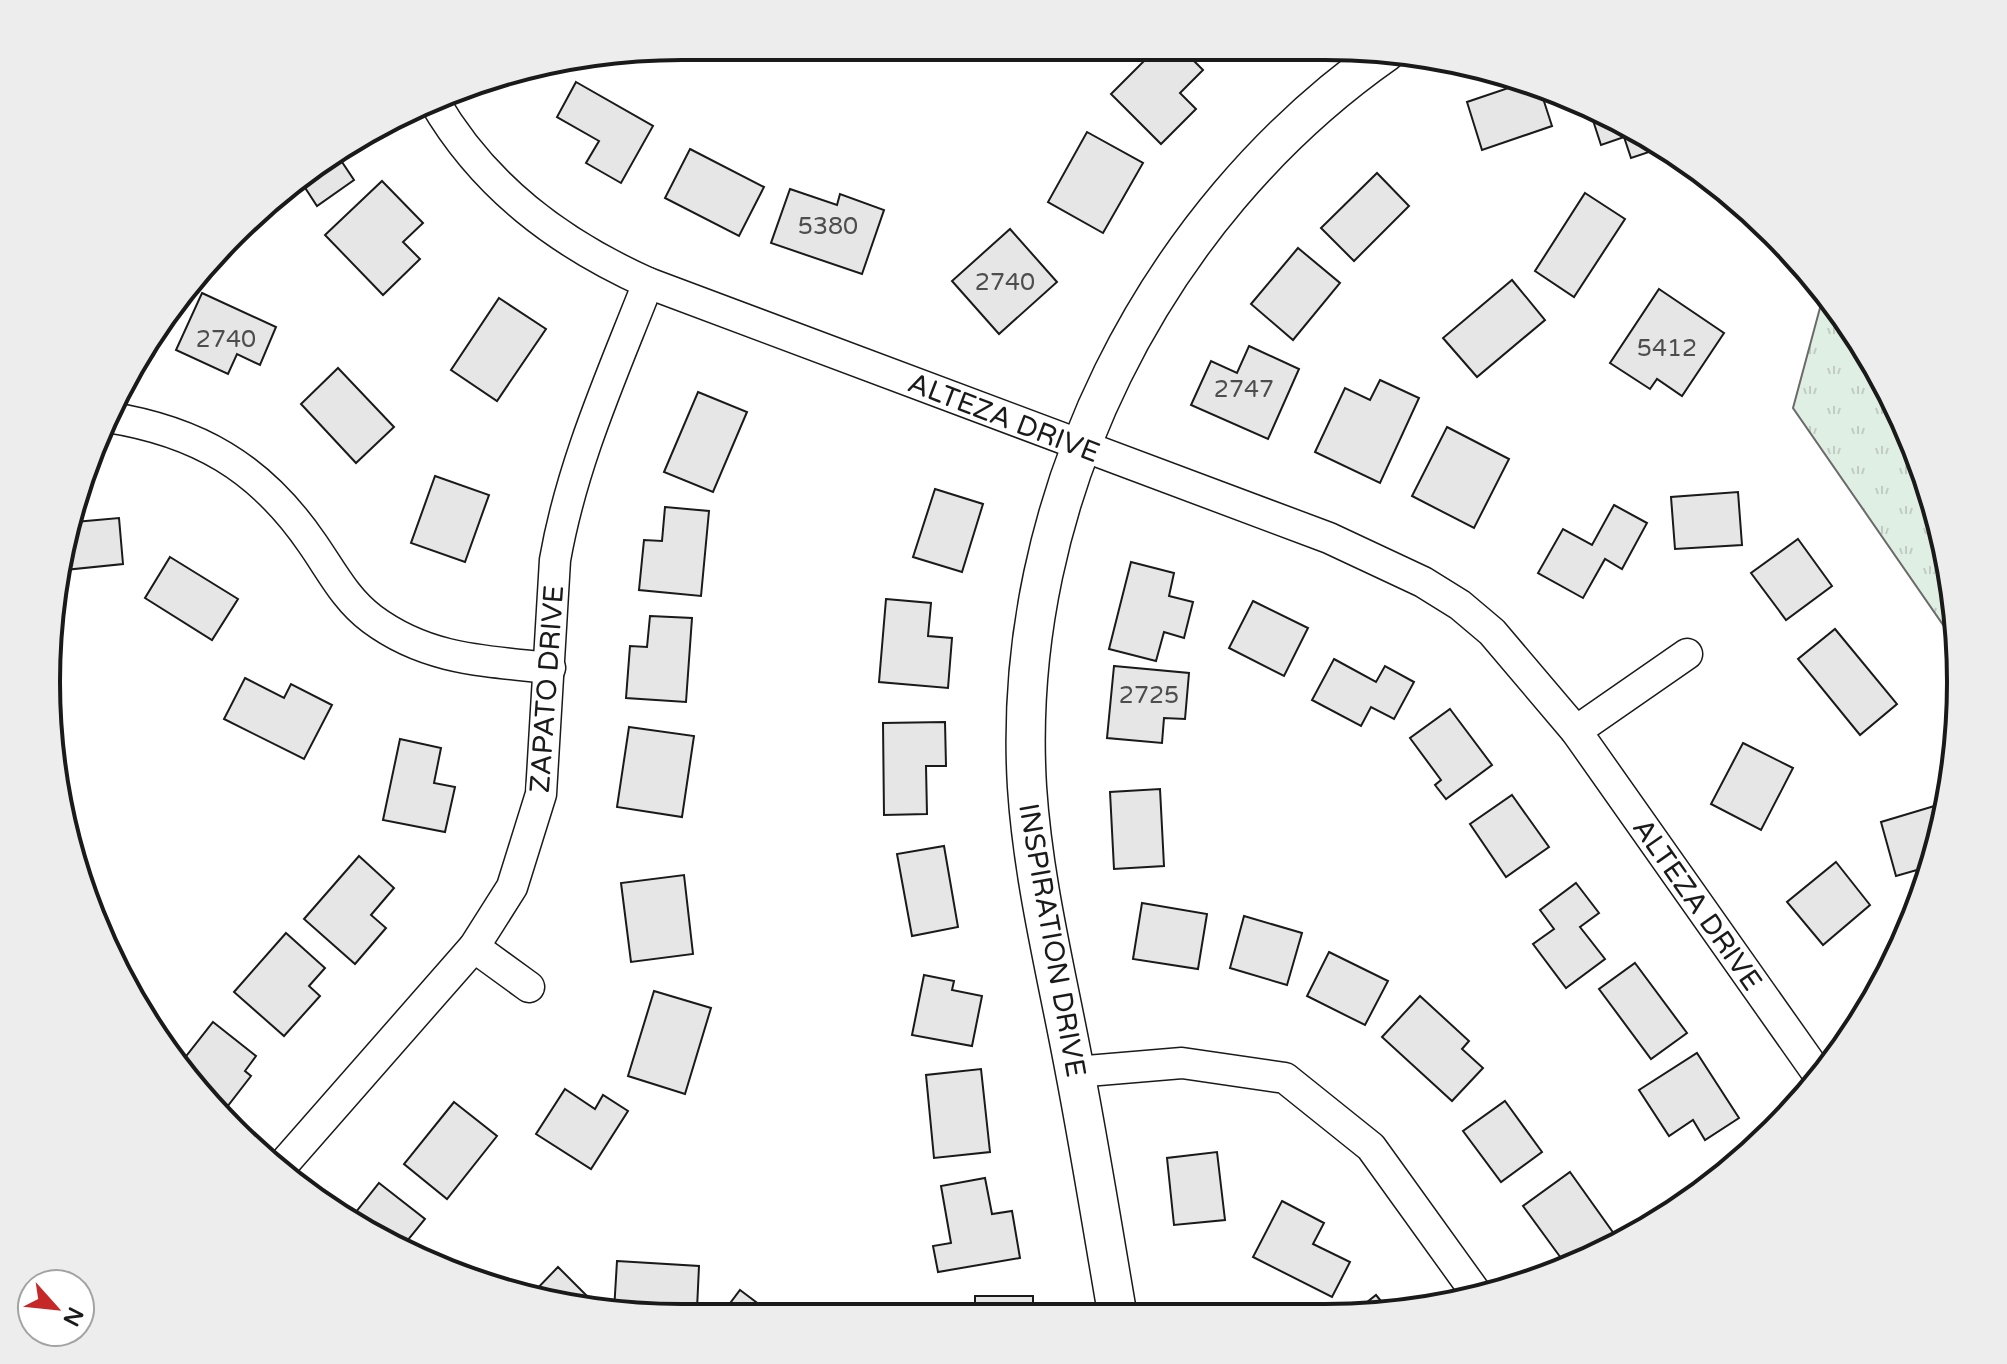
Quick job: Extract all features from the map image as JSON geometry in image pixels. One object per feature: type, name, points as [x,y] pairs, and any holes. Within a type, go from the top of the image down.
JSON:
[{"type":"street","name":"INSPIRATION DRIVE","points":[[1116,1304],[1035,867],[1027,785],[1028,743],[1034,646],[1043,579],[1058,517],[1082,446],[1132,331],[1201,230],[1279,141],[1325,98],[1373,62]]},
{"type":"street","name":"ALTEZA DRIVE","points":[[439,109],[463,146],[528,213],[599,261],[648,283],[1329,538],[1423,582],[1460,605],[1492,632],[1576,731],[1813,1067]]},
{"type":"street","name":"ZAPATO DRIVE","points":[[286,1161],[474,947],[512,887],[535,824],[545,759],[555,560],[569,490],[648,283]]},
{"type":"street","points":[[118,420],[176,433],[214,448],[252,474],[311,541],[342,590],[370,618],[400,637],[430,651],[550,668]]},
{"type":"street","points":[[1576,731],[1687,654]]},
{"type":"street","points":[[474,947],[529,987]]},
{"type":"street","points":[[1075,1072],[1182,1063],[1285,1078],[1371,1147],[1471,1286]]},
{"type":"green space","points":[[1820,306],[1864,371],[1900,444],[1926,521],[1945,627],[1793,408]]},
{"type":"building","points":[[1145,60],[1193,60],[1203,70],[1180,93],[1196,109],[1161,144],[1111,94]]},
{"type":"building","points":[[576,82],[653,126],[621,183],[586,163],[599,141],[557,117]]},
{"type":"building","points":[[1508,88],[1544,100],[1552,126],[1482,150],[1467,102]]},
{"type":"building","points":[[1593,121],[1636,143],[1650,152],[1631,158],[1624,137],[1601,145]]},
{"type":"building","points":[[1087,132],[1143,163],[1103,233],[1048,202]]},
{"type":"building","points":[[690,149],[764,187],[739,236],[665,198]]},
{"type":"building","points":[[342,161],[354,180],[317,206],[305,188]]},
{"type":"building","points":[[1377,173],[1409,206],[1354,261],[1321,228]]},
{"type":"building","points":[[382,181],[423,223],[403,242],[420,259],[383,295],[325,235]]},
{"type":"building","points":[[790,189],[837,205],[840,194],[884,210],[862,274],[771,243]]},
{"type":"building","points":[[1585,193],[1625,219],[1574,297],[1535,271]]},
{"type":"building","points":[[1010,229],[1057,282],[999,334],[952,281]]},
{"type":"building","points":[[1298,248],[1340,283],[1293,340],[1251,304]]},
{"type":"building","points":[[1512,280],[1545,320],[1477,377],[1443,338]]},
{"type":"building","points":[[1659,289],[1724,333],[1682,396],[1657,379],[1650,389],[1610,363]]},
{"type":"building","points":[[202,293],[276,327],[260,365],[237,354],[228,374],[176,350]]},
{"type":"building","points":[[499,298],[546,329],[497,401],[451,370]]},
{"type":"building","points":[[1249,346],[1299,369],[1268,439],[1191,405],[1211,361],[1237,373]]},
{"type":"building","points":[[338,368],[394,427],[356,463],[301,404]]},
{"type":"building","points":[[1380,380],[1419,398],[1380,483],[1315,452],[1345,388],[1370,400]]},
{"type":"building","points":[[698,392],[747,412],[713,492],[664,472]]},
{"type":"building","points":[[1447,427],[1509,459],[1474,528],[1412,496]]},
{"type":"building","points":[[435,476],[489,495],[465,562],[411,543]]},
{"type":"building","points":[[935,489],[983,504],[962,572],[913,557]]},
{"type":"building","points":[[1738,492],[1742,545],[1675,549],[1671,497]]},
{"type":"building","points":[[1614,505],[1647,523],[1622,569],[1605,559],[1583,598],[1538,573],[1563,529],[1592,545]]},
{"type":"building","points":[[665,507],[709,511],[701,596],[639,590],[644,540],[662,541]]},
{"type":"building","points":[[119,518],[123,564],[71,569],[81,521]]},
{"type":"building","points":[[1798,539],[1832,586],[1786,620],[1751,573]]},
{"type":"building","points":[[170,557],[238,599],[212,640],[145,598]]},
{"type":"building","points":[[1131,562],[1174,573],[1169,596],[1193,602],[1184,638],[1164,632],[1156,661],[1109,649]]},
{"type":"building","points":[[886,599],[931,603],[928,636],[952,638],[948,688],[879,682]]},
{"type":"building","points":[[1253,601],[1308,628],[1284,676],[1229,648]]},
{"type":"building","points":[[650,616],[692,618],[686,702],[626,698],[630,646],[647,647]]},
{"type":"building","points":[[1835,629],[1897,704],[1860,735],[1798,659]]},
{"type":"building","points":[[1334,659],[1376,682],[1385,666],[1414,682],[1394,719],[1371,707],[1361,726],[1312,700]]},
{"type":"building","points":[[1114,666],[1189,673],[1185,719],[1164,718],[1162,743],[1107,738]]},
{"type":"building","points":[[245,678],[284,698],[291,684],[332,705],[304,759],[224,719]]},
{"type":"building","points":[[1450,709],[1492,765],[1446,799],[1435,785],[1441,780],[1410,738]]},
{"type":"building","points":[[945,722],[946,766],[926,766],[927,814],[884,815],[883,723]]},
{"type":"building","points":[[629,727],[694,736],[682,817],[617,807]]},
{"type":"building","points":[[400,739],[441,748],[434,783],[455,787],[445,832],[383,820]]},
{"type":"building","points":[[1743,743],[1793,768],[1761,830],[1711,804]]},
{"type":"building","points":[[1160,789],[1164,866],[1114,869],[1110,792]]},
{"type":"building","points":[[1512,795],[1549,847],[1506,877],[1470,824]]},
{"type":"building","points":[[1934,806],[1918,870],[1896,876],[1881,822]]},
{"type":"building","points":[[944,846],[958,927],[912,936],[897,854]]},
{"type":"building","points":[[359,856],[394,888],[371,915],[386,928],[355,964],[304,919]]},
{"type":"building","points":[[1836,862],[1870,905],[1823,945],[1787,902]]},
{"type":"building","points":[[684,875],[693,954],[631,962],[621,883]]},
{"type":"building","points":[[1576,883],[1599,913],[1580,927],[1605,959],[1566,988],[1533,944],[1554,929],[1540,910]]},
{"type":"building","points":[[1142,903],[1207,914],[1198,969],[1133,959]]},
{"type":"building","points":[[1244,916],[1302,933],[1287,985],[1230,968]]},
{"type":"building","points":[[286,933],[325,968],[309,986],[320,996],[284,1036],[234,992]]},
{"type":"building","points":[[1329,952],[1388,981],[1365,1025],[1307,996]]},
{"type":"building","points":[[1635,963],[1687,1033],[1651,1059],[1599,989]]},
{"type":"building","points":[[924,975],[954,981],[952,990],[982,996],[972,1046],[912,1035]]},
{"type":"building","points":[[654,991],[711,1008],[685,1094],[628,1076]]},
{"type":"building","points":[[1420,996],[1469,1041],[1462,1049],[1483,1068],[1452,1101],[1382,1037]]},
{"type":"building","points":[[213,1022],[256,1056],[245,1071],[251,1076],[227,1106],[186,1057]]},
{"type":"building","points":[[1697,1053],[1739,1118],[1705,1140],[1693,1120],[1669,1136],[1639,1090]]},
{"type":"building","points":[[981,1069],[990,1152],[934,1158],[926,1075]]},
{"type":"building","points":[[565,1089],[595,1109],[603,1095],[628,1111],[591,1169],[536,1134]]},
{"type":"building","points":[[1505,1101],[1542,1152],[1501,1182],[1463,1131]]},
{"type":"building","points":[[454,1102],[497,1136],[447,1199],[404,1164]]},
{"type":"building","points":[[1217,1152],[1225,1220],[1174,1225],[1167,1158]]},
{"type":"building","points":[[1570,1172],[1613,1233],[1561,1258],[1523,1206]]},
{"type":"building","points":[[985,1178],[992,1214],[1012,1211],[1020,1258],[938,1272],[933,1246],[951,1243],[941,1186]]},
{"type":"building","points":[[379,1183],[425,1219],[408,1240],[356,1212]]},
{"type":"building","points":[[1282,1201],[1324,1223],[1313,1244],[1350,1262],[1332,1297],[1253,1257]]},
{"type":"building","points":[[617,1261],[699,1266],[697,1304],[615,1300]]},
{"type":"building","points":[[558,1267],[588,1297],[561,1292],[539,1287]]},
{"type":"building","points":[[740,1290],[759,1304],[730,1304]]},
{"type":"building","points":[[1376,1295],[1381,1301],[1366,1303]]},
{"type":"building","points":[[975,1296],[1033,1296],[1033,1304],[975,1304]]}]
